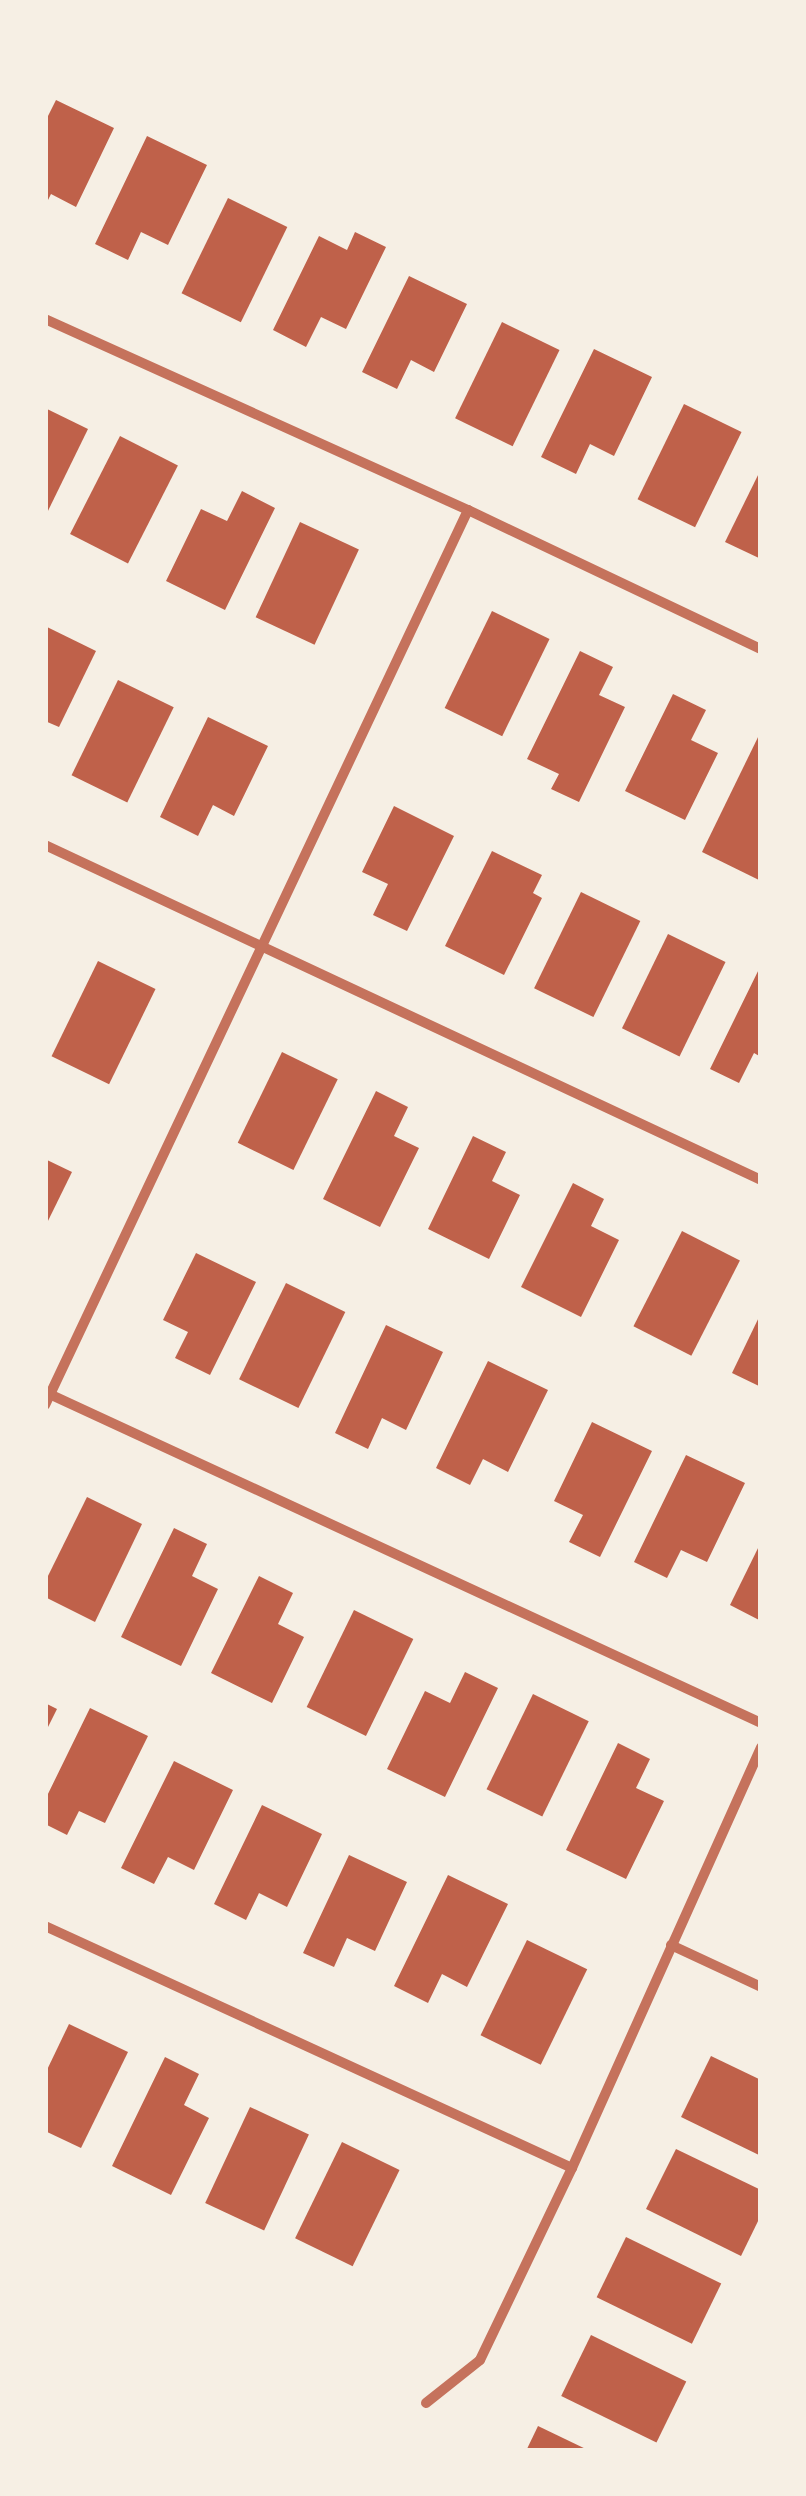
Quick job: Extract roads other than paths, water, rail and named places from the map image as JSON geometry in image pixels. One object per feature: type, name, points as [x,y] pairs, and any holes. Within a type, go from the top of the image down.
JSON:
[{"type":"street","points":[[45,320],[468,510],[761,649]]},
{"type":"street","points":[[468,510],[47,1397],[761,1723]]},
{"type":"street","points":[[45,844],[761,1180]]},
{"type":"street","points":[[426,2403],[480,2360],[572,2168],[761,1747]]},
{"type":"street","points":[[45,1926],[572,2168]]},
{"type":"street","points":[[670,1945],[761,1988]]}]
